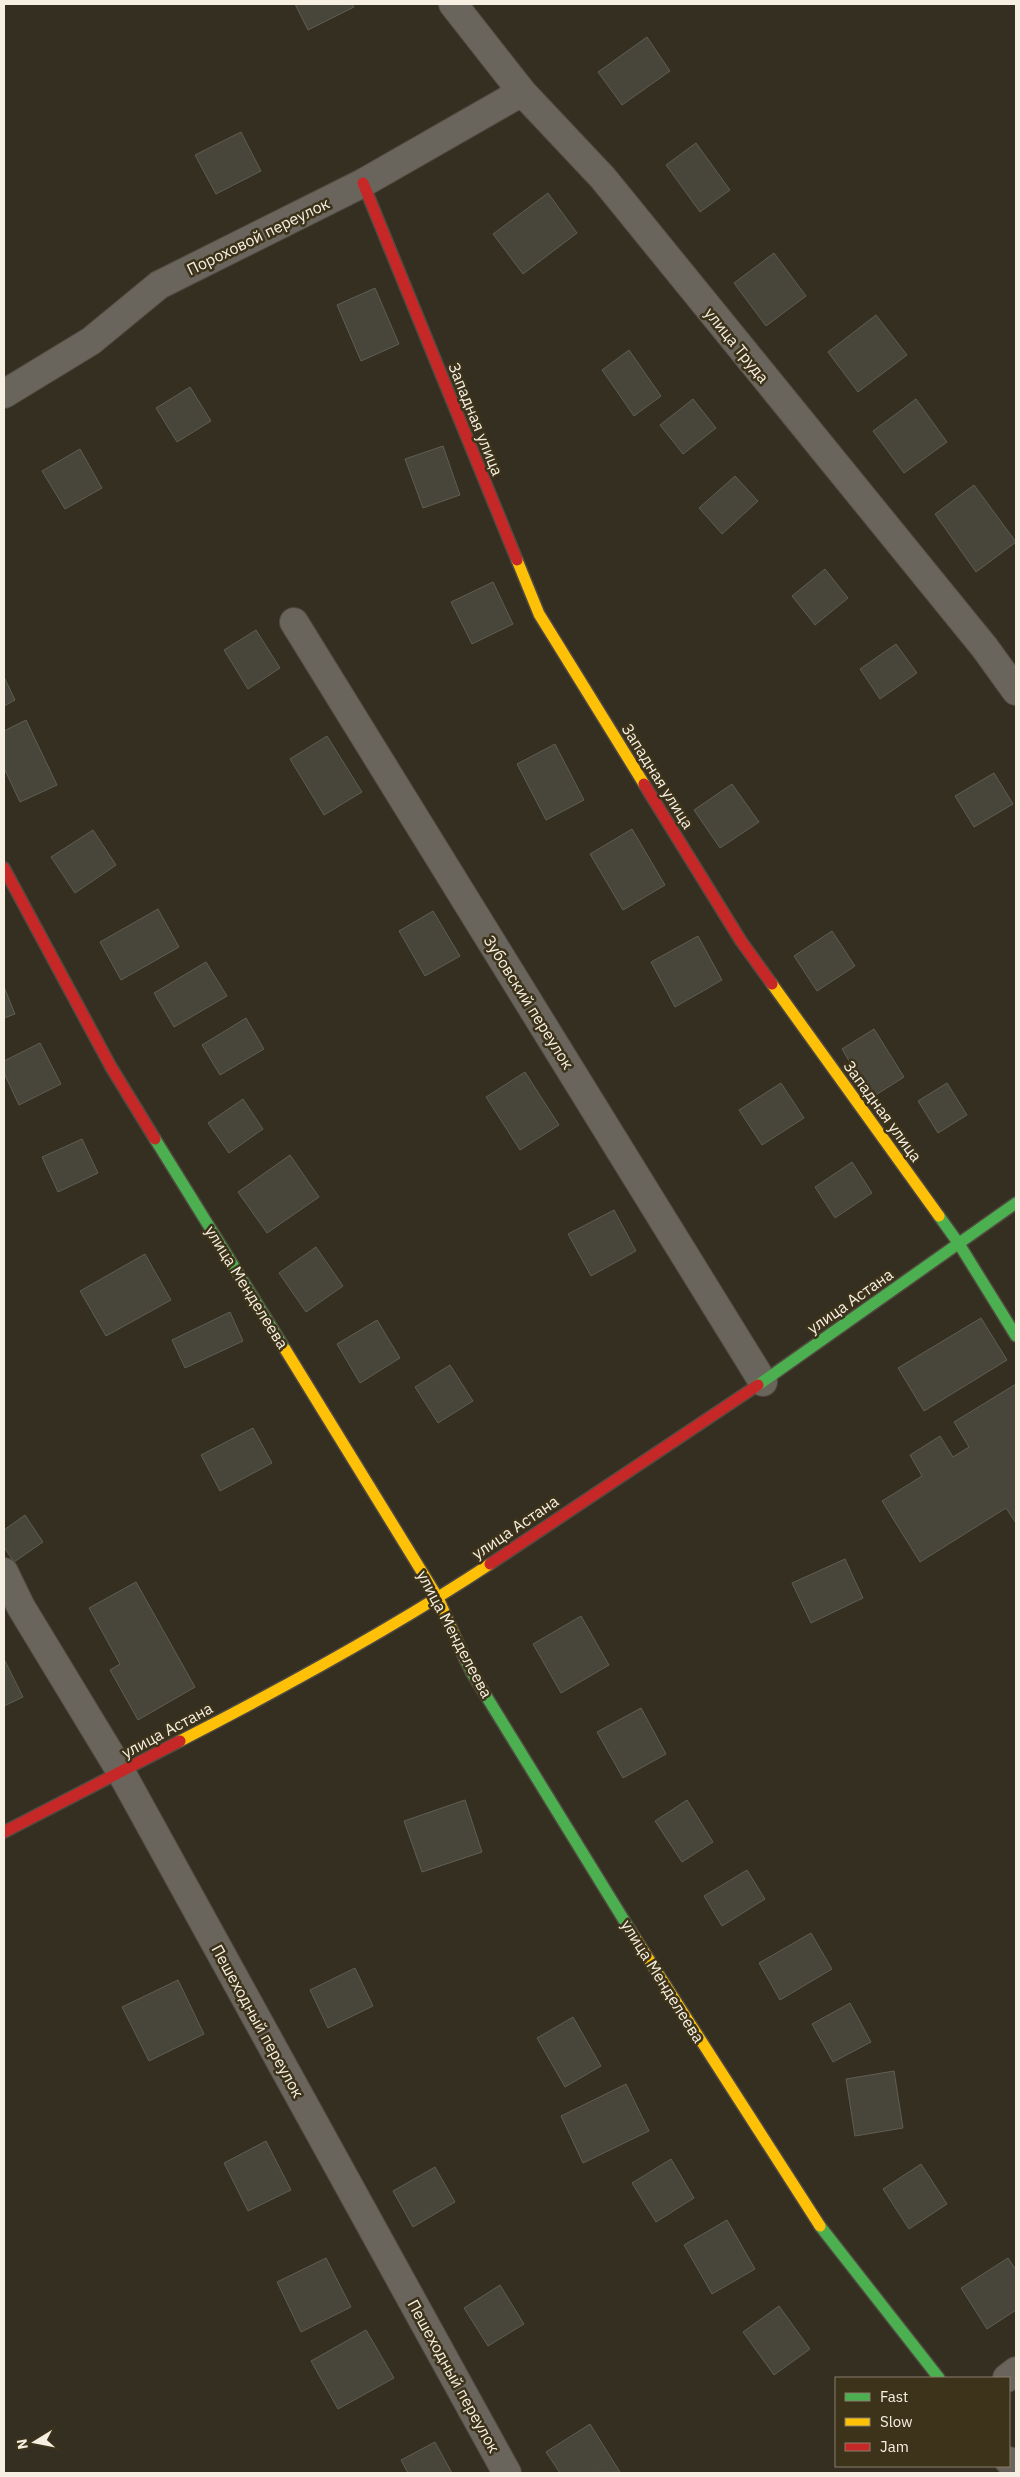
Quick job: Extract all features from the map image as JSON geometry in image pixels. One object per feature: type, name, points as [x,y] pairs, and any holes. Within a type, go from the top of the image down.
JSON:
[{"type":"street","name":"улица Труда","points":[[461,6],[522,92],[603,178],[985,648],[1016,691]]},
{"type":"street","name":"Пороховой переулок","points":[[4,394],[91,341],[159,285],[363,183],[522,92]]},
{"type":"street","name":"Западная улица","points":[[363,183],[459,423],[539,614],[741,941],[959,1244],[1016,1336]]},
{"type":"street","name":"Зубовский переулок","points":[[294,622],[763,1382]]},
{"type":"street","name":"улица Менделеева","points":[[4,868],[111,1067],[438,1598],[472,1673],[668,1992],[831,2242],[938,2377]]},
{"type":"street","name":"улица Астана","points":[[4,1832],[271,1694],[438,1598],[763,1382],[1016,1203]]},
{"type":"street","name":"Пешеходный переулок","points":[[4,1572],[20,1608],[121,1772],[507,2473]]},
{"type":"building","points":[[295,4],[352,4],[354,7],[308,30]]},
{"type":"building","points":[[647,37],[670,71],[622,105],[598,72]]},
{"type":"building","points":[[241,132],[261,171],[216,194],[195,155]]},
{"type":"building","points":[[696,143],[730,190],[700,212],[666,165]]},
{"type":"building","points":[[548,193],[577,233],[523,274],[493,234]]},
{"type":"building","points":[[774,253],[806,296],[766,326],[734,283]]},
{"type":"building","points":[[375,288],[399,344],[361,361],[337,305]]},
{"type":"building","points":[[876,315],[907,355],[858,392],[828,352]]},
{"type":"building","points":[[629,350],[661,396],[634,416],[602,370]]},
{"type":"building","points":[[190,387],[211,421],[177,442],[156,408]]},
{"type":"building","points":[[693,399],[716,428],[683,454],[660,425]]},
{"type":"building","points":[[916,399],[947,442],[904,473],[873,431]]},
{"type":"building","points":[[443,446],[460,495],[423,508],[405,459]]},
{"type":"building","points":[[80,449],[102,488],[65,509],[42,471]]},
{"type":"building","points":[[735,476],[758,501],[722,534],[699,508]]},
{"type":"building","points":[[974,485],[1016,542],[976,572],[935,514]]},
{"type":"building","points":[[825,569],[848,598],[815,625],[792,596]]},
{"type":"building","points":[[493,582],[513,624],[472,644],[451,602]]},
{"type":"building","points":[[256,630],[280,668],[248,689],[224,650]]},
{"type":"building","points":[[896,644],[917,673],[880,699],[860,669]]},
{"type":"building","points":[[4,677],[15,700],[4,706]]},
{"type":"building","points":[[26,720],[57,785],[20,802],[4,768],[4,731]]},
{"type":"building","points":[[327,736],[362,792],[324,815],[290,759]]},
{"type":"building","points":[[555,744],[584,800],[546,820],[517,764]]},
{"type":"building","points":[[994,773],[1013,804],[974,827],[955,796]]},
{"type":"building","points":[[732,784],[759,822],[720,848],[694,810]]},
{"type":"building","points":[[632,829],[665,885],[623,910],[590,854]]},
{"type":"building","points":[[93,830],[116,865],[75,893],[51,857]]},
{"type":"building","points":[[158,909],[179,947],[121,980],[100,942]]},
{"type":"building","points":[[433,911],[460,956],[425,976],[399,931]]},
{"type":"building","points":[[832,931],[855,966],[817,991],[794,956]]},
{"type":"building","points":[[698,936],[722,980],[675,1007],[651,962]]},
{"type":"building","points":[[206,962],[227,996],[174,1027],[154,993]]},
{"type":"building","points":[[4,987],[15,1014],[4,1018]]},
{"type":"building","points":[[246,1018],[264,1049],[220,1075],[202,1045]]},
{"type":"building","points":[[874,1029],[904,1077],[871,1098],[842,1049]]},
{"type":"building","points":[[40,1043],[61,1084],[19,1105],[4,1073],[4,1061]]},
{"type":"building","points":[[525,1072],[559,1125],[520,1150],[486,1097]]},
{"type":"building","points":[[781,1083],[804,1118],[762,1145],[739,1110]]},
{"type":"building","points":[[947,1083],[967,1115],[938,1133],[918,1101]]},
{"type":"building","points":[[243,1099],[263,1129],[229,1153],[208,1123]]},
{"type":"building","points":[[82,1139],[98,1173],[58,1192],[42,1157]]},
{"type":"building","points":[[290,1155],[319,1197],[267,1233],[238,1192]]},
{"type":"building","points":[[852,1162],[872,1193],[835,1218],[815,1187]]},
{"type":"building","points":[[614,1210],[636,1251],[591,1276],[568,1234]]},
{"type":"building","points":[[316,1247],[343,1286],[306,1312],[279,1273]]},
{"type":"building","points":[[145,1254],[171,1300],[106,1336],[80,1291]]},
{"type":"building","points":[[230,1312],[243,1341],[185,1368],[172,1340]]},
{"type":"building","points":[[981,1318],[1007,1360],[924,1411],[898,1368]]},
{"type":"building","points":[[377,1320],[400,1358],[360,1383],[337,1344]]},
{"type":"building","points":[[450,1365],[473,1401],[438,1423],[415,1387]]},
{"type":"building","points":[[1016,1384],[1016,1523],[1006,1508],[920,1562],[882,1501],[922,1476],[910,1455],[940,1436],[953,1457],[969,1447],[954,1422]]},
{"type":"building","points":[[253,1428],[272,1463],[220,1491],[201,1455]]},
{"type":"building","points":[[25,1515],[43,1542],[14,1562],[4,1547],[4,1530]]},
{"type":"building","points":[[845,1559],[863,1598],[811,1623],[792,1583]]},
{"type":"building","points":[[136,1582],[195,1687],[138,1720],[110,1670],[120,1664],[89,1608]]},
{"type":"building","points":[[581,1616],[609,1665],[561,1693],[533,1644]]},
{"type":"building","points":[[4,1659],[23,1697],[4,1706]]},
{"type":"building","points":[[641,1708],[666,1754],[623,1778],[597,1732]]},
{"type":"building","points":[[465,1800],[482,1852],[422,1872],[404,1821]]},
{"type":"building","points":[[687,1800],[713,1842],[682,1862],[655,1821]]},
{"type":"building","points":[[747,1870],[765,1899],[722,1926],[704,1896]]},
{"type":"building","points":[[811,1933],[832,1969],[780,2000],[759,1963]]},
{"type":"building","points":[[355,1968],[373,2006],[328,2028],[310,1990]]},
{"type":"building","points":[[178,1980],[204,2034],[149,2061],[122,2007]]},
{"type":"building","points":[[850,2003],[871,2042],[833,2062],[812,2024]]},
{"type":"building","points":[[573,2017],[601,2066],[565,2087],[537,2038]]},
{"type":"building","points":[[894,2071],[903,2128],[855,2136],[846,2079]]},
{"type":"building","points":[[626,2084],[649,2131],[583,2163],[561,2116]]},
{"type":"building","points":[[266,2141],[291,2190],[248,2211],[224,2163]]},
{"type":"building","points":[[671,2159],[694,2198],[656,2222],[632,2183]]},
{"type":"building","points":[[921,2164],[947,2204],[909,2229],[883,2189]]},
{"type":"building","points":[[435,2167],[455,2202],[413,2227],[393,2191]]},
{"type":"building","points":[[727,2220],[755,2269],[712,2294],[684,2245]]},
{"type":"building","points":[[326,2258],[351,2307],[301,2332],[277,2282]]},
{"type":"building","points":[[1008,2258],[1016,2270],[1016,2310],[987,2329],[961,2288]]},
{"type":"building","points":[[500,2285],[524,2324],[488,2346],[464,2308]]},
{"type":"building","points":[[779,2306],[810,2349],[774,2375],[743,2332]]},
{"type":"building","points":[[366,2330],[394,2378],[338,2409],[311,2361]]},
{"type":"building","points":[[590,2424],[620,2472],[560,2473],[546,2452]]},
{"type":"building","points":[[435,2442],[452,2473],[408,2473],[401,2460]]},
{"type":"traffic: fast","points":[[155,1139],[285,1349]]},
{"type":"traffic: fast","points":[[758,1385],[1016,1203]]},
{"type":"traffic: fast","points":[[939,1216],[959,1244],[1016,1336]]},
{"type":"traffic: fast","points":[[465,1659],[630,1930]]},
{"type":"traffic: fast","points":[[820,2226],[938,2377]]},
{"type":"traffic: slow","points":[[517,560],[539,614],[644,784]]},
{"type":"traffic: slow","points":[[772,984],[939,1216]]},
{"type":"traffic: slow","points":[[285,1349],[438,1598],[465,1659]]},
{"type":"traffic: slow","points":[[180,1741],[337,1657],[414,1612],[490,1564]]},
{"type":"traffic: slow","points":[[630,1930],[820,2226]]},
{"type":"traffic: jam","points":[[363,183],[517,560]]},
{"type":"traffic: jam","points":[[644,784],[741,941],[772,984]]},
{"type":"traffic: jam","points":[[4,868],[111,1067],[155,1139]]},
{"type":"traffic: jam","points":[[490,1564],[758,1385]]},
{"type":"traffic: jam","points":[[4,1832],[180,1741]]}]
